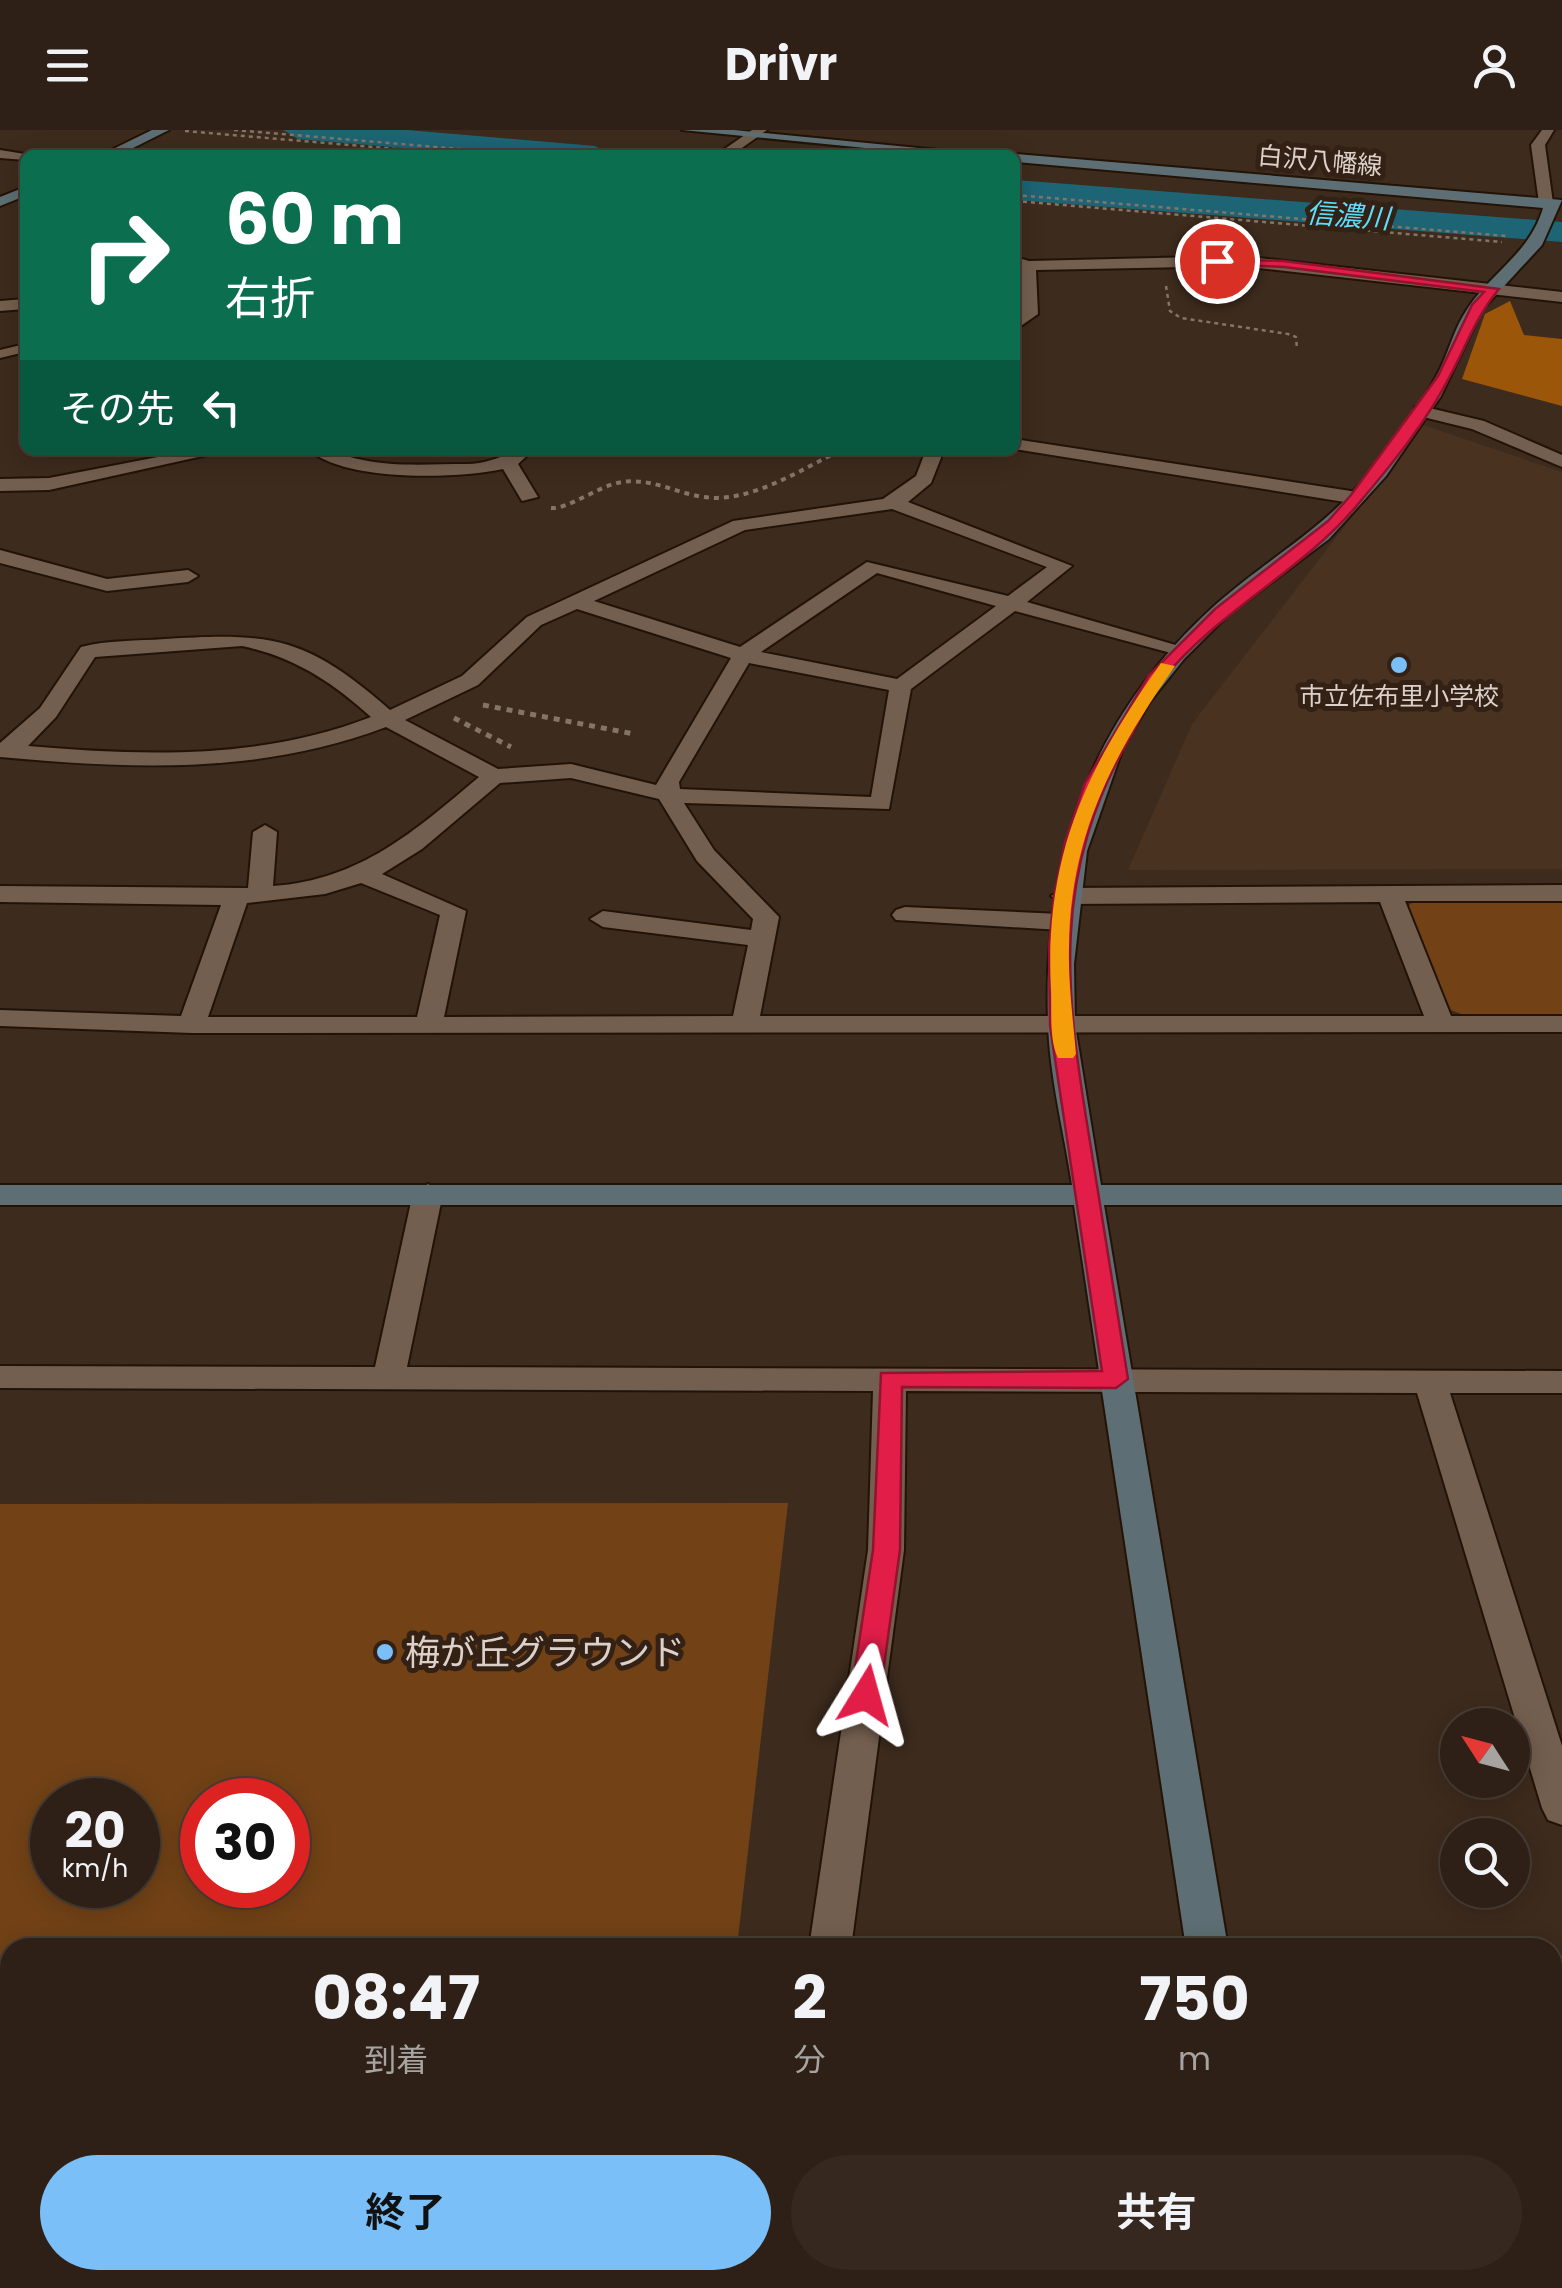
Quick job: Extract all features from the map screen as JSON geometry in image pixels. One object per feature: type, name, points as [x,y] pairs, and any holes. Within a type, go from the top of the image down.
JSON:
[{"type":"street","points":[[119,150],[162,130]]},
{"type":"street","points":[[688,130],[931,150]]},
{"type":"street","points":[[1527,130],[1548,131]]},
{"type":"street","points":[[1205,1938],[1061,1026],[1062,909],[1074,842],[1094,783],[1155,678],[1220,612],[1333,524],[1356,498],[1444,376],[1478,305],[1543,237],[1554,204],[1538,145],[1548,131]]},
{"type":"street","points":[[730,150],[756,133]]},
{"type":"street","name":"白沢八幡線","points":[[1020,158],[1554,204]]},
{"type":"street","points":[[1020,322],[1030,314],[1022,264],[1284,264],[1562,297]]},
{"type":"street","points":[[1421,412],[1478,426],[1562,462]]},
{"type":"street","points":[[1020,445],[1356,498]]},
{"type":"street","points":[[0,485],[17,488],[49,484],[196,455]]},
{"type":"street","points":[[332,455],[362,466],[472,470],[508,463],[518,455]]},
{"type":"street","points":[[5,751],[228,757],[318,743],[464,685],[534,621],[740,525],[764,518],[869,510],[892,502],[920,484],[933,455]]},
{"type":"street","points":[[508,463],[529,497]]},
{"type":"street","points":[[5,751],[48,712],[88,651],[242,640],[297,654],[362,697],[385,718],[494,776],[572,771],[668,795],[881,804],[902,686],[1062,566],[892,502]]},
{"type":"street","points":[[0,556],[57,576],[107,585],[188,576]]},
{"type":"street","points":[[745,1025],[766,918],[737,892],[675,814],[667,782],[743,655],[874,566],[1182,650]]},
{"type":"street","points":[[576,602],[743,655],[902,686]]},
{"type":"street","points":[[362,697],[416,690],[435,696]]},
{"type":"street","points":[[0,894],[248,894],[362,874],[401,852],[494,776]]},
{"type":"street","points":[[192,1025],[248,894],[265,832]]},
{"type":"street","points":[[362,874],[453,912],[429,1025]]},
{"type":"street","points":[[906,915],[1390,894],[1562,893]]},
{"type":"street","points":[[1390,894],[1441,1024]]},
{"type":"street","points":[[603,918],[762,939]]},
{"type":"street","points":[[0,1018],[192,1025],[1562,1024]]},
{"type":"street","points":[[389,1376],[428,1193]]},
{"type":"street","points":[[0,1195],[1562,1195]]},
{"type":"street","points":[[0,1377],[1562,1382]]},
{"type":"street","points":[[831,1938],[886,1550],[890,1379]]},
{"type":"street","points":[[1430,1381],[1562,1808]]},
{"type":"path","points":[[173,130],[409,150]]},
{"type":"path","points":[[234,130],[472,150]]},
{"type":"path","points":[[1020,198],[1543,237]]},
{"type":"path","points":[[1161,263],[1170,311],[1177,316],[1288,334],[1296,337],[1297,349]]},
{"type":"path","points":[[529,497],[559,509],[594,487],[627,482],[666,484],[700,497],[726,496],[828,455]]},
{"type":"path","points":[[435,696],[464,712]]},
{"type":"path","points":[[517,750],[452,719],[480,705],[634,734]]},
{"type":"shaded area","points":[[1510,301],[1524,335],[1562,339],[1562,406],[1462,379],[1485,314]]},
{"type":"shaded area","name":"市立佐布里小学校","points":[[1423,425],[1562,472],[1562,869],[1128,870],[1192,724]]},
{"type":"shaded area","points":[[1413,902],[1562,903],[1562,1014],[1461,1014],[1446,1008],[1406,908]]},
{"type":"shaded area","name":"梅が丘グラウンド","points":[[788,1503],[738,1938],[0,1938],[0,1504]]},
{"type":"waterway","name":"信濃川","points":[[298,130],[536,150]]},
{"type":"waterway","name":"信濃川","points":[[1020,190],[1562,232]]},
{"type":"slow traffic","points":[[1065,1054],[1059,945],[1074,842],[1094,783],[1118,735],[1167,666]]},
{"type":"place","name":"市立佐布里小学校","points":[[1399,665]]},
{"type":"place","name":"梅が丘グラウンド","points":[[385,1652]]},
{"type":"route","points":[[866,1695],[886,1550],[890,1379],[1116,1379],[1061,1026],[1059,945],[1064,896],[1074,842],[1094,783],[1118,735],[1155,678],[1220,612],[1333,524],[1356,498],[1421,412],[1444,376],[1478,305],[1493,289],[1284,264],[1217,261]]}]
